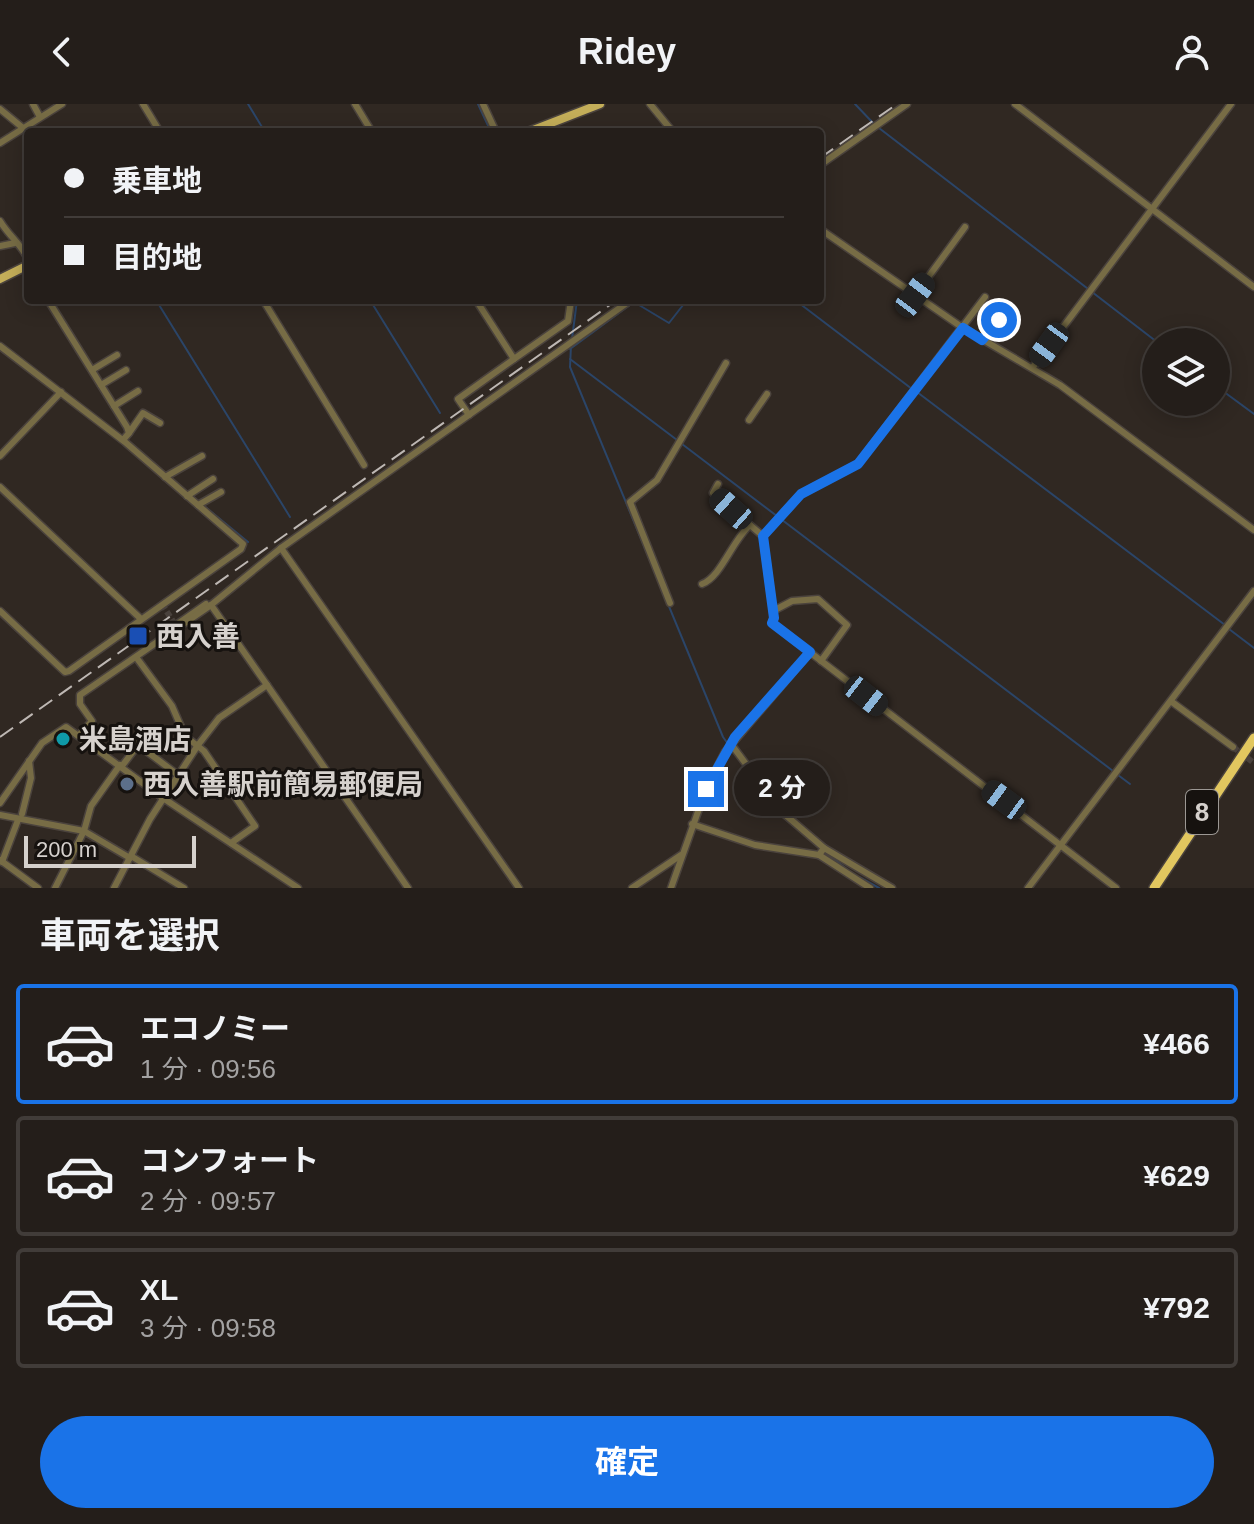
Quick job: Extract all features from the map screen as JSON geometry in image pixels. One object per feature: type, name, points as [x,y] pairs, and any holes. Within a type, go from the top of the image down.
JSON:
[{"type":"highway","name":"8","points":[[1154,888],[1208,802],[1254,738]]},
{"type":"main road","points":[[552,128],[600,104]]},
{"type":"main road","points":[[0,279],[24,266]]},
{"type":"street","points":[[33,104],[40,117]]},
{"type":"street","points":[[0,143],[62,104]]},
{"type":"street","points":[[143,104],[158,128]]},
{"type":"street","points":[[355,104],[370,128]]},
{"type":"street","points":[[483,104],[494,128]]},
{"type":"street","points":[[650,104],[670,128]]},
{"type":"street","points":[[824,162],[907,104]]},
{"type":"street","points":[[1015,104],[1254,287]]},
{"type":"street","points":[[1033,367],[1231,104]]},
{"type":"street","points":[[0,109],[23,128]]},
{"type":"street","points":[[0,221],[15,243]]},
{"type":"street","points":[[915,295],[965,227]]},
{"type":"street","points":[[824,232],[963,328],[1033,367],[1254,530]]},
{"type":"street","points":[[0,246],[15,243],[21,245],[24,253]]},
{"type":"street","points":[[763,536],[801,494],[858,464],[985,297]]},
{"type":"street","points":[[51,304],[129,433]]},
{"type":"street","points":[[265,304],[364,465]]},
{"type":"street","points":[[479,304],[514,359]]},
{"type":"street","points":[[469,415],[458,399],[568,321],[570,304]]},
{"type":"street","points":[[80,734],[92,721],[80,704],[80,695],[211,605],[281,548],[625,304]]},
{"type":"street","points":[[982,340],[999,320]]},
{"type":"street","points":[[0,346],[123,440],[243,544],[241,549],[65,672],[0,611]]},
{"type":"street","points":[[92,370],[117,355]]},
{"type":"street","points":[[670,603],[630,502],[657,480],[726,363]]},
{"type":"street","points":[[101,385],[126,370]]},
{"type":"street","points":[[114,406],[138,391]]},
{"type":"street","points":[[0,456],[61,392]]},
{"type":"street","points":[[749,420],[767,394]]},
{"type":"street","points":[[123,440],[143,413],[160,423]]},
{"type":"street","points":[[165,477],[202,456]]},
{"type":"street","points":[[187,496],[213,479]]},
{"type":"street","points":[[718,484],[713,493],[763,536],[772,623],[1116,888]]},
{"type":"street","points":[[0,487],[141,619]]},
{"type":"street","points":[[198,505],[221,492]]},
{"type":"street","points":[[702,584],[715,577],[735,539],[750,525]]},
{"type":"street","points":[[281,548],[519,888]]},
{"type":"street","points":[[1028,888],[1254,591]]},
{"type":"street","points":[[150,648],[150,644],[175,624],[226,594]]},
{"type":"street","points":[[773,611],[792,601],[818,599],[847,625],[821,661]]},
{"type":"street","points":[[211,605],[408,888]]},
{"type":"street","points":[[671,888],[706,789],[731,744],[810,652]]},
{"type":"street","points":[[136,657],[172,706],[185,736],[198,745],[255,826],[231,843]]},
{"type":"street","points":[[114,888],[163,798],[198,745],[219,718],[267,685]]},
{"type":"street","points":[[1172,702],[1233,747]]},
{"type":"street","points":[[0,803],[42,743],[66,727],[80,734],[163,798],[298,888]]},
{"type":"street","points":[[55,888],[84,831],[91,806],[136,743],[178,775]]},
{"type":"street","points":[[731,744],[782,812],[822,852],[870,888]]},
{"type":"street","points":[[29,761],[31,778],[20,817],[1,861],[38,888]]},
{"type":"street","points":[[0,815],[84,831],[184,888]]},
{"type":"street","points":[[692,824],[755,845],[822,852],[892,888]]},
{"type":"street","points":[[632,888],[681,855]]},
{"type":"waterway","points":[[248,104],[263,128]]},
{"type":"waterway","points":[[478,104],[489,128]]},
{"type":"waterway","points":[[855,104],[874,124]]},
{"type":"waterway","points":[[879,128],[1142,330]]},
{"type":"waterway","points":[[158,304],[290,517]]},
{"type":"waterway","points":[[372,304],[440,413]]},
{"type":"waterway","points":[[572,339],[576,304]]},
{"type":"waterway","points":[[570,349],[631,304]]},
{"type":"waterway","points":[[637,304],[669,323],[684,304]]},
{"type":"waterway","points":[[800,304],[912,389]]},
{"type":"waterway","points":[[571,345],[570,367],[723,737],[778,813],[850,872]]},
{"type":"waterway","points":[[570,359],[677,440]]},
{"type":"waterway","points":[[917,392],[1225,625]]},
{"type":"waterway","points":[[1230,396],[1254,414]]},
{"type":"waterway","points":[[682,444],[1113,771]]},
{"type":"waterway","points":[[181,487],[248,542]]},
{"type":"waterway","points":[[0,615],[62,673]]},
{"type":"waterway","points":[[1229,629],[1254,648]]},
{"type":"waterway","points":[[1118,775],[1130,784]]},
{"type":"waterway","points":[[859,877],[879,888]]},
{"type":"tunnel","points":[[162,604],[174,623]]},
{"type":"tunnel","points":[[1233,747],[1254,763]]},
{"type":"railway","points":[[824,155],[897,104]]},
{"type":"railway","points":[[0,737],[611,304]]},
{"type":"place","name":"西入善","points":[[138,636]]},
{"type":"place","name":"米島酒店","points":[[63,739]]},
{"type":"place","name":"西入善駅前簡易郵便局","points":[[127,784]]},
{"type":"route","points":[[706,789],[735,737],[810,652],[772,623],[774,618],[761,541],[763,536],[790,502],[858,464],[963,328],[982,340],[999,320]]}]
